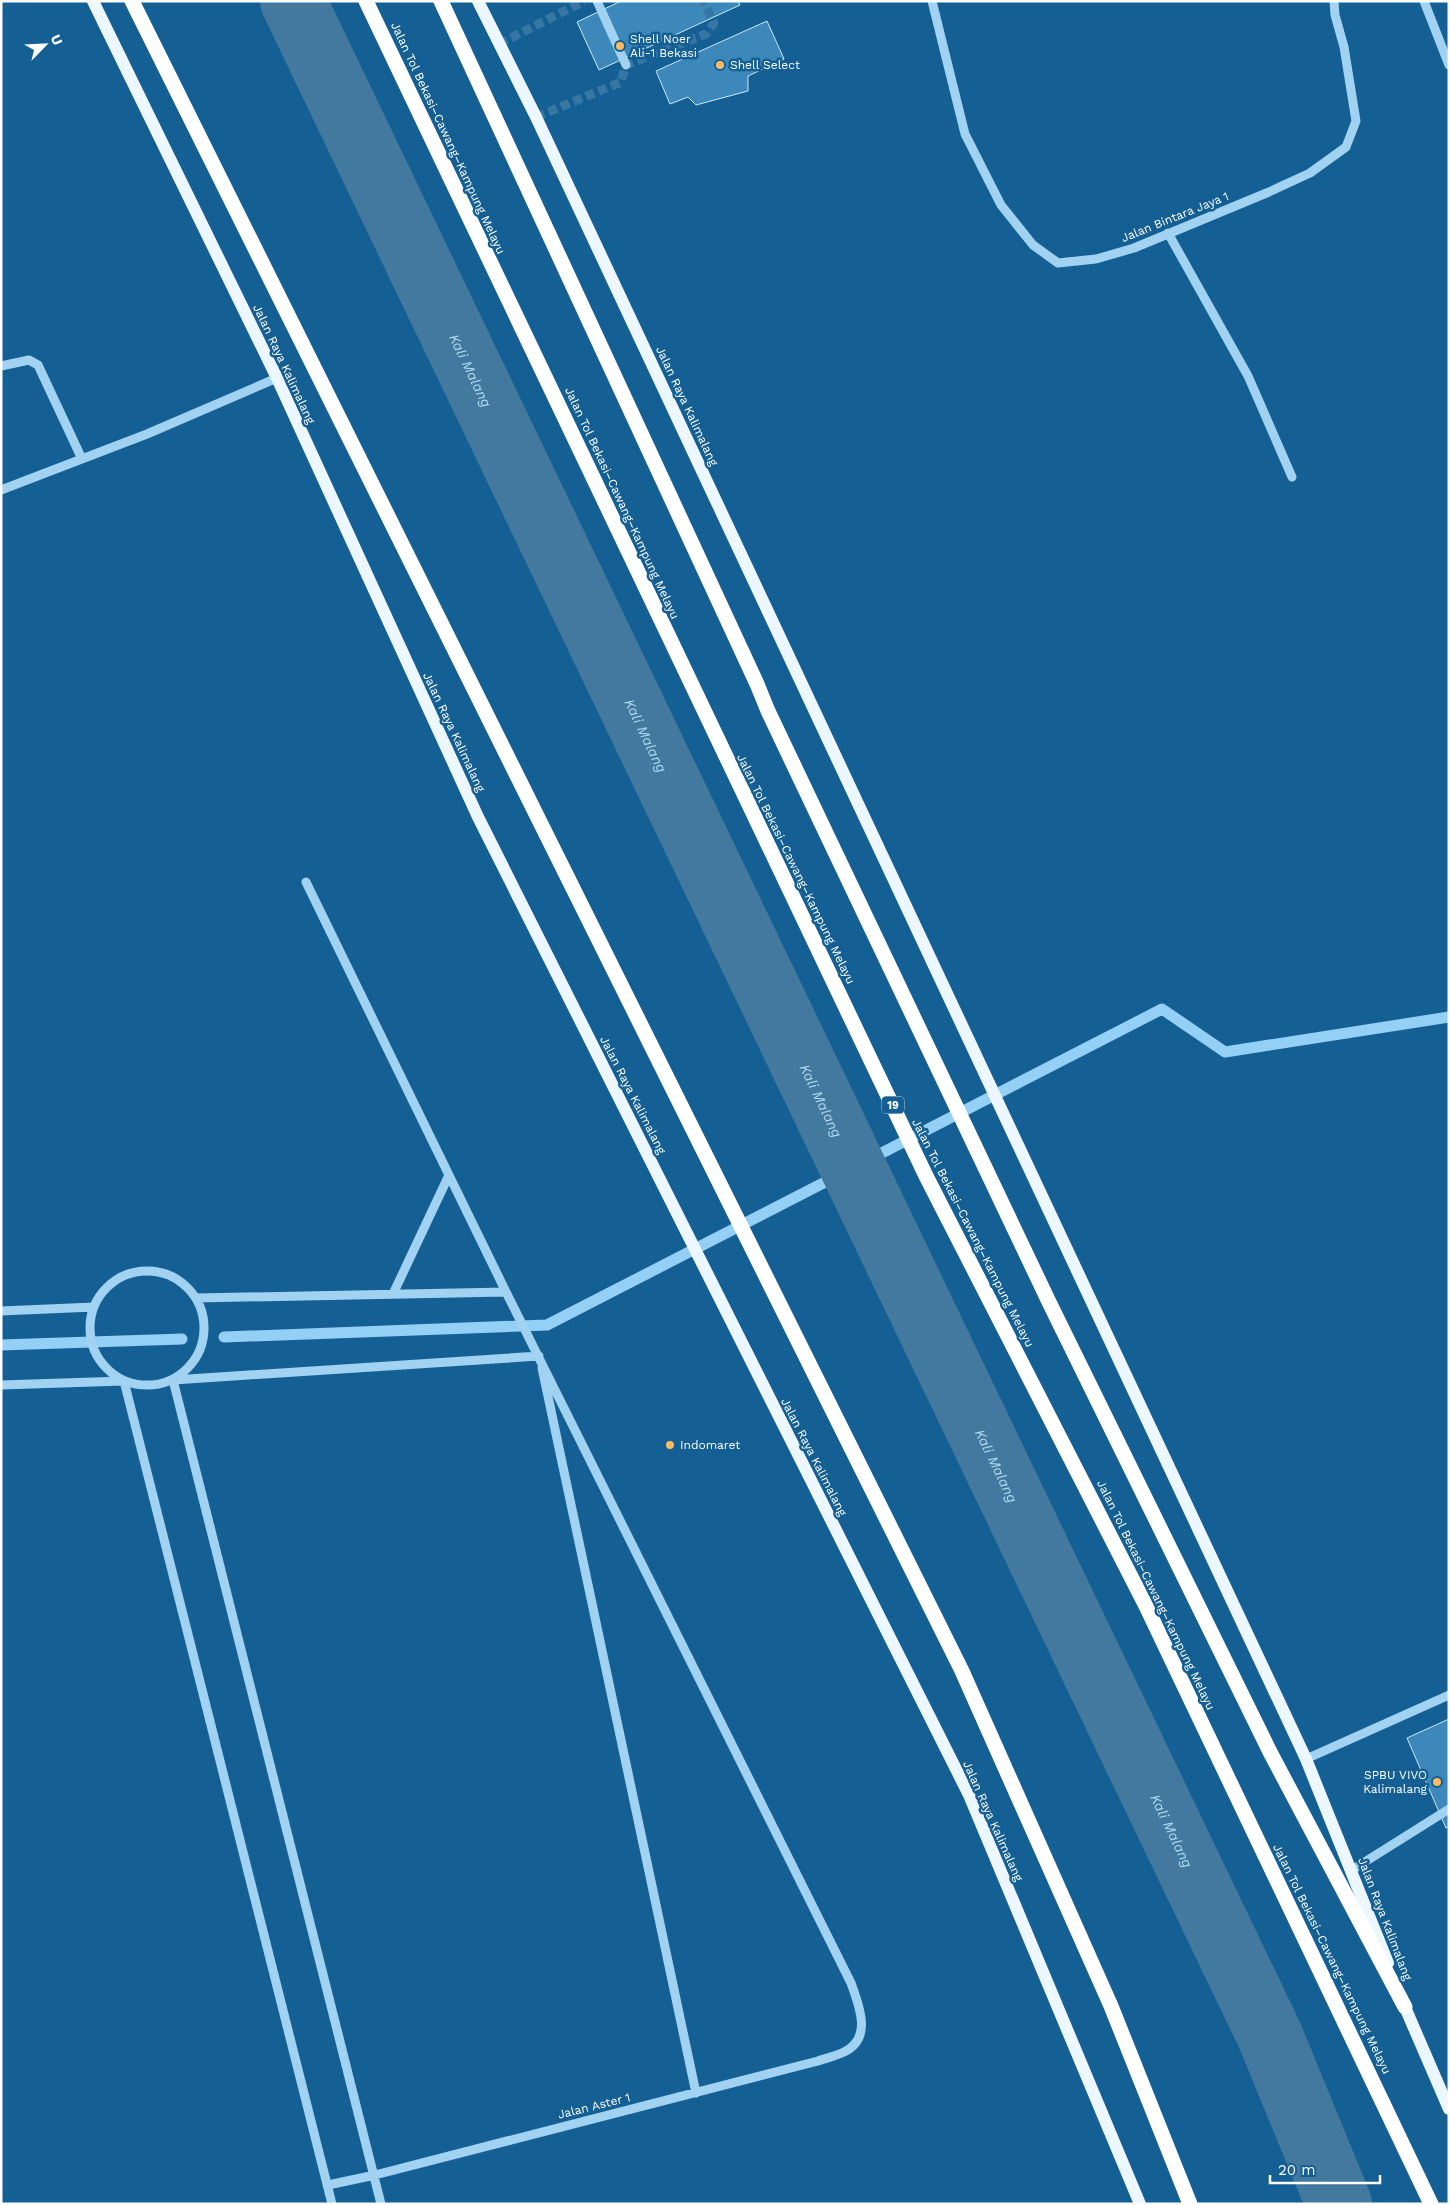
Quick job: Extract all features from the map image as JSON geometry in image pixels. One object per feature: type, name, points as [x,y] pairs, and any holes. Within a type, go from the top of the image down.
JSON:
[{"type":"highway","points":[[132,1],[962,1671],[1111,2006],[1190,2204]]},
{"type":"highway","name":"Jalan Tol Bekasi–Cawang–Kampung Melayu","points":[[366,1],[926,1176],[1146,1606],[1431,2204]]},
{"type":"highway","points":[[441,1],[768,711],[1049,1302],[1270,1752],[1405,2007]]},
{"type":"main road","name":"Jalan Raya Kalimalang","points":[[93,1],[277,378],[478,818],[969,1795],[1140,2204]]},
{"type":"main road","name":"Jalan Raya Kalimalang","points":[[478,1],[545,135],[1306,1759],[1352,1870],[1405,2007],[1449,2109]]},
{"type":"street","points":[[598,1],[626,65]]},
{"type":"street","name":"Jalan Bintara Jaya 1","points":[[932,1],[965,134],[1001,205],[1033,245],[1058,263],[1096,259],[1134,248],[1270,192],[1310,173],[1346,147],[1356,122],[1344,47],[1335,15],[1334,1]]},
{"type":"street","points":[[1424,1],[1449,65]]},
{"type":"street","points":[[1168,233],[1248,376],[1292,477]]},
{"type":"street","points":[[1,366],[29,360],[38,365],[82,459]]},
{"type":"street","points":[[1,490],[82,459],[277,378]]},
{"type":"street","points":[[306,882],[539,1356],[696,2093]]},
{"type":"street","points":[[393,1294],[449,1175]]},
{"type":"street","points":[[173,1380],[188,1368],[199,1353],[204,1335],[203,1316],[196,1298],[184,1284],[168,1275],[151,1271],[133,1272],[116,1280],[102,1291],[94,1307],[90,1324],[91,1342],[98,1358],[109,1372],[124,1381],[140,1386],[157,1386],[173,1380],[539,1356]]},
{"type":"street","points":[[196,1298],[506,1292]]},
{"type":"street","points":[[1,1311],[94,1307]]},
{"type":"street","name":"Jalan Aster 1","points":[[328,2185],[375,2175],[696,2093],[845,2052],[860,2037],[862,2017],[851,1983],[539,1356]]},
{"type":"street","points":[[173,1380],[381,2204]]},
{"type":"street","points":[[1,1385],[124,1381]]},
{"type":"street","points":[[124,1381],[332,2204]]},
{"type":"street","points":[[1306,1759],[1449,1695]]},
{"type":"street","points":[[1352,1870],[1449,1809]]},
{"type":"building","name":"Shell Noer Ali-1 Bekasi","points":[[621,1],[738,1],[740,5],[599,70],[577,22]]},
{"type":"building","name":"Shell Select","points":[[767,21],[784,59],[748,76],[748,91],[696,105],[688,97],[670,104],[656,71]]},
{"type":"building","name":"SPBU VIVO Kalimalang","points":[[1449,1719],[1449,1827],[1446,1828],[1407,1738]]},
{"type":"waterway","name":"Kali Malang","points":[[293,1],[1270,2036],[1339,2204]]},
{"type":"waterway","points":[[224,1337],[547,1325],[1162,1009],[1225,1052],[1449,1017]]},
{"type":"waterway","points":[[1,1345],[182,1339]]},
{"type":"tunnel","points":[[499,44],[584,1]]},
{"type":"tunnel","points":[[536,117],[621,82],[626,65],[706,34],[714,23],[703,1]]},
{"type":"place","name":"Shell Noer Ali-1 Bekasi","points":[[620,46]]},
{"type":"place","name":"Shell Select","points":[[720,65]]},
{"type":"place","name":"Indomaret","points":[[670,1445]]},
{"type":"place","name":"SPBU VIVO Kalimalang","points":[[1437,1782]]}]
